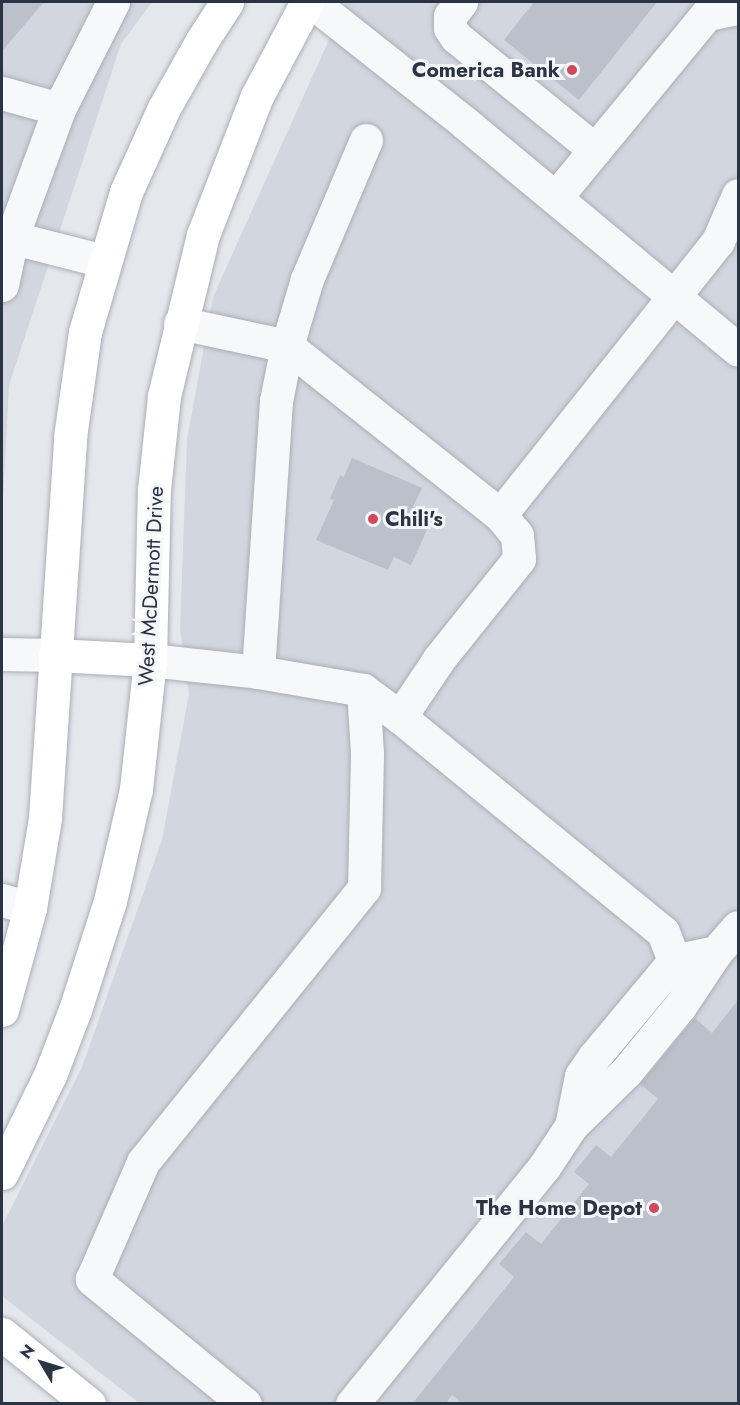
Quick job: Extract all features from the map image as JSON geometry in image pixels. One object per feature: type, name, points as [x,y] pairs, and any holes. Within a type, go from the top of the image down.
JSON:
[{"type":"main road","points":[[2,1010],[16,904],[45,818],[70,437],[85,332],[126,192],[164,108],[201,42],[227,2]]},
{"type":"main road","name":"West McDermott Drive","points":[[2,1173],[54,1064],[75,1010],[110,901],[136,789],[150,660],[154,490],[164,396],[202,235],[256,96],[307,2]]},
{"type":"main road","points":[[55,655],[150,660]]},
{"type":"main road","points":[[2,1334],[88,1404]]},
{"type":"lane","points":[[2,285],[7,236],[59,109],[113,2]]},
{"type":"lane","points":[[312,2],[352,31],[556,197],[738,350]]},
{"type":"lane","points":[[461,2],[450,16],[450,28],[456,38],[595,150]]},
{"type":"lane","points":[[556,197],[595,150],[699,8],[738,8]]},
{"type":"lane","points":[[2,93],[59,109]]},
{"type":"lane","points":[[258,672],[276,401],[287,346],[308,279],[366,140]]},
{"type":"lane","points":[[500,515],[718,241],[738,195]]},
{"type":"lane","points":[[7,236],[104,261]]},
{"type":"lane","points":[[180,323],[287,346],[500,515],[517,535],[519,559],[439,659],[400,717]]},
{"type":"lane","points":[[2,654],[55,655]]},
{"type":"lane","points":[[150,660],[258,672],[363,690],[400,717],[663,932],[674,962]]},
{"type":"lane","points":[[245,1404],[92,1278],[143,1162],[364,888],[367,753],[363,690]]},
{"type":"lane","points":[[352,1404],[530,1184],[571,1126],[626,1072],[680,1006],[716,952],[738,927]]},
{"type":"lane","points":[[571,1126],[581,1076],[674,962],[716,952]]},
{"type":"shaded area","points":[[2,2],[152,2],[121,44],[9,385],[2,519]]},
{"type":"shaded area","points":[[346,2],[738,2],[738,1403],[139,1403],[2,1296],[2,1226],[82,1067],[162,840],[189,694],[180,629],[187,440],[213,297]]},
{"type":"building","points":[[2,2],[44,2],[2,51]]},
{"type":"building","name":"Comerica Bank","points":[[534,2],[657,2],[579,100],[504,40]]},
{"type":"building","name":"Chili's","points":[[352,458],[422,488],[413,507],[423,512],[417,526],[427,530],[411,565],[394,557],[388,570],[316,540],[334,500],[330,499],[340,475],[344,477]]},
{"type":"building","name":"The Home Depot","points":[[738,1000],[738,1404],[462,1404],[452,1395],[445,1404],[412,1404],[514,1277],[499,1264],[526,1232],[541,1244],[589,1184],[574,1172],[596,1145],[611,1157],[658,1099],[640,1084],[695,1018],[712,1033]]},
{"type":"place","name":"Comerica Bank","points":[[572,70]]},
{"type":"place","name":"Chili's","points":[[373,519]]},
{"type":"place","name":"The Home Depot","points":[[654,1208]]}]
